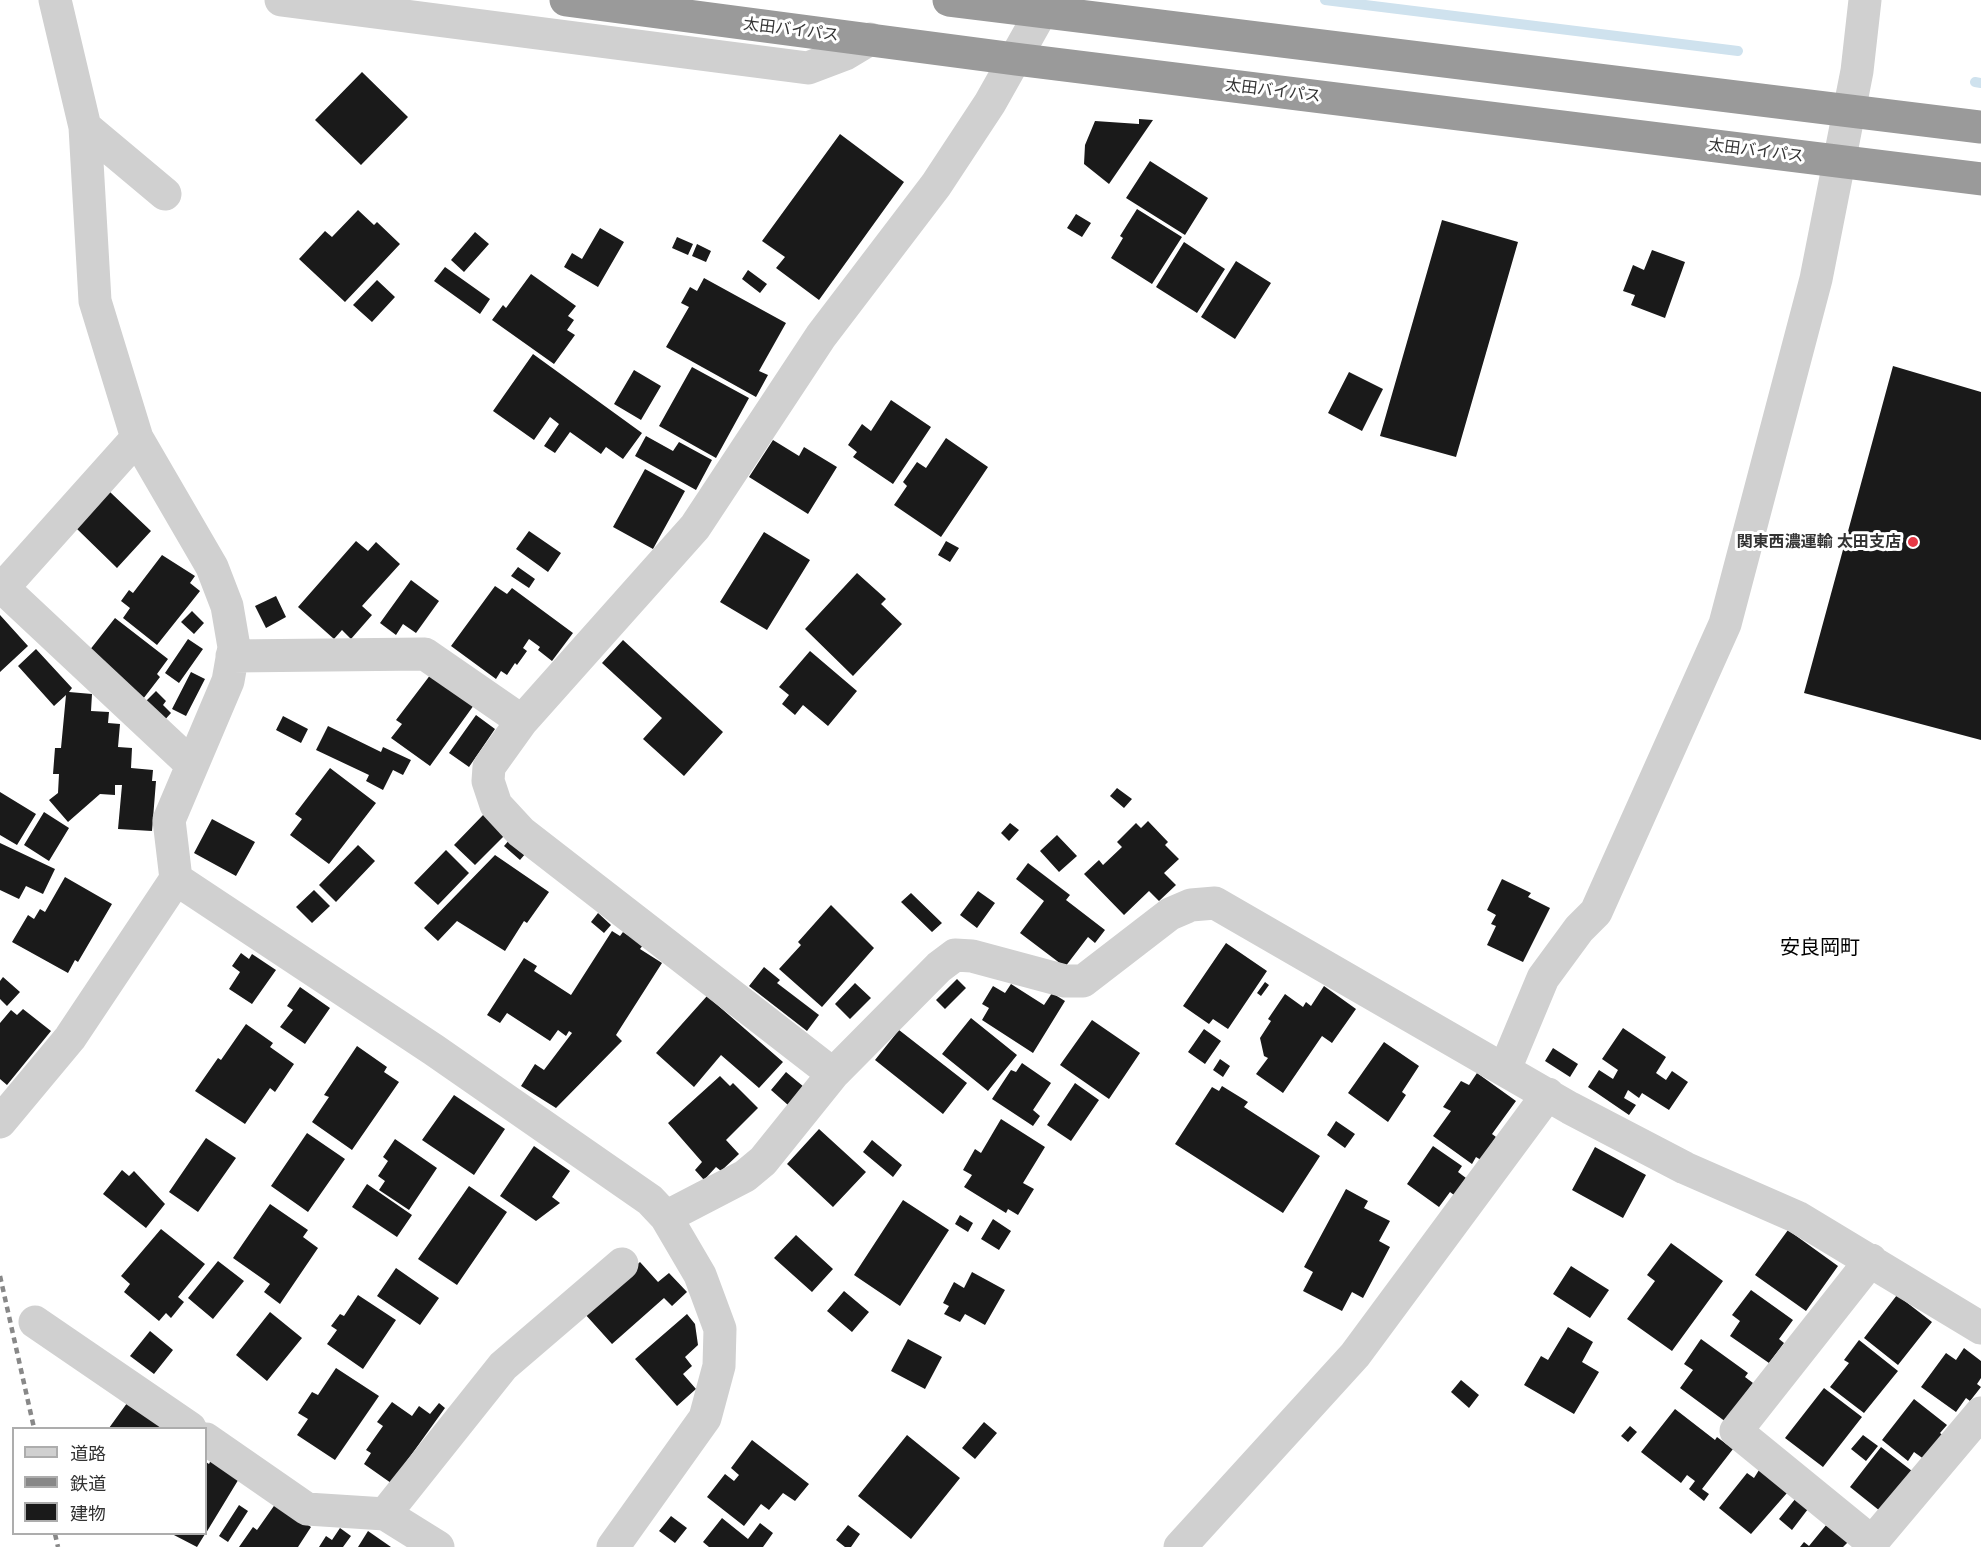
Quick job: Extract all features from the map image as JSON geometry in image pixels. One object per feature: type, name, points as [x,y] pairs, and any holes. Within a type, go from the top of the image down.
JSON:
[{"type":"highway","name":"太田バイパス","points":[[566,0],[1015,59],[1981,179]]},
{"type":"highway","points":[[949,0],[1045,6],[1981,127]]},
{"type":"street","points":[[0,1122],[70,1038],[176,879],[169,820],[228,681],[234,647],[227,606],[212,567],[137,438],[95,301],[85,127],[55,0]]},
{"type":"street","points":[[281,0],[807,68],[845,54],[870,39]]},
{"type":"street","points":[[1505,1069],[1543,978],[1580,929],[1596,912],[1725,624],[1816,279],[1850,110],[1865,0]]},
{"type":"street","points":[[833,1074],[521,832],[496,805],[488,781],[489,767],[522,721],[695,527],[821,336],[936,185],[1015,59],[1045,6]]},
{"type":"street","points":[[85,127],[165,194]]},
{"type":"street","points":[[137,438],[2,590],[191,764]]},
{"type":"street","points":[[232,656],[425,654],[522,721]]},
{"type":"street","points":[[176,879],[434,1050],[650,1200],[666,1217],[700,1275],[720,1329],[719,1366],[705,1418],[613,1547]]},
{"type":"street","points":[[666,1217],[745,1176],[762,1161],[833,1074],[939,967],[955,955],[972,956],[1065,981],[1083,981],[1170,914],[1191,904],[1215,903],[1548,1094],[1685,1168],[1797,1216],[1981,1328]]},
{"type":"street","points":[[1180,1547],[1355,1355],[1548,1094]]},
{"type":"street","points":[[1871,1260],[1736,1431],[1870,1544],[1981,1413]]},
{"type":"street","points":[[385,1514],[503,1366],[622,1264]]},
{"type":"street","points":[[35,1322],[189,1427]]},
{"type":"street","points":[[207,1440],[307,1509],[385,1514],[438,1547]]},
{"type":"building","points":[[362,72],[408,117],[361,165],[315,120]]},
{"type":"building","points":[[1139,119],[1153,120],[1109,184],[1084,164],[1085,145],[1095,121],[1139,124]]},
{"type":"building","points":[[840,134],[904,182],[819,300],[776,268],[785,257],[762,241]]},
{"type":"building","points":[[1150,161],[1208,198],[1185,235],[1126,198]]},
{"type":"building","points":[[1137,209],[1182,237],[1152,284],[1111,258],[1123,238],[1120,236]]},
{"type":"building","points":[[358,210],[374,225],[377,222],[400,244],[345,302],[299,259],[325,231],[332,237]]},
{"type":"building","points":[[1076,214],[1091,223],[1082,237],[1067,228]]},
{"type":"building","points":[[1442,220],[1518,242],[1456,457],[1380,436]]},
{"type":"building","points":[[600,228],[624,242],[598,287],[564,267],[572,253],[582,259]]},
{"type":"building","points":[[475,232],[489,244],[464,272],[451,260]]},
{"type":"building","points":[[677,237],[693,244],[688,255],[672,248]]},
{"type":"building","points":[[1184,242],[1225,269],[1197,313],[1156,287]]},
{"type":"building","points":[[697,244],[711,251],[706,262],[692,256]]},
{"type":"building","points":[[1652,250],[1685,262],[1665,318],[1631,305],[1635,295],[1623,291],[1633,265],[1644,270]]},
{"type":"building","points":[[1236,261],[1271,283],[1235,339],[1201,317]]},
{"type":"building","points":[[445,267],[490,299],[480,314],[434,281]]},
{"type":"building","points":[[748,270],[767,284],[760,293],[742,279]]},
{"type":"building","points":[[531,274],[576,306],[568,316],[574,320],[567,330],[575,335],[554,364],[492,320],[503,305],[506,308]]},
{"type":"building","points":[[704,278],[786,323],[759,371],[768,375],[756,397],[666,347],[689,307],[681,303],[690,287],[697,291]]},
{"type":"building","points":[[377,280],[395,297],[372,322],[353,305]]},
{"type":"building","points":[[533,354],[642,433],[623,459],[606,447],[601,454],[570,432],[555,453],[544,446],[559,424],[550,417],[534,440],[493,411]]},
{"type":"building","name":"関東西濃運輸 太田支店","points":[[1893,366],[1981,392],[1981,740],[1804,693]]},
{"type":"building","points":[[692,367],[749,398],[716,458],[659,426]]},
{"type":"building","points":[[634,370],[661,386],[641,420],[614,404]]},
{"type":"building","points":[[1349,372],[1383,389],[1362,431],[1328,413]]},
{"type":"building","points":[[891,400],[931,427],[893,484],[853,457],[857,452],[848,445],[862,424],[871,431]]},
{"type":"building","points":[[646,436],[673,451],[679,442],[712,460],[696,490],[635,456]]},
{"type":"building","points":[[946,438],[988,467],[941,537],[894,505],[907,486],[903,482],[917,462],[926,468]]},
{"type":"building","points":[[773,440],[799,456],[804,447],[837,467],[808,514],[749,477]]},
{"type":"building","points":[[645,469],[685,491],[653,549],[613,527]]},
{"type":"building","points":[[110,492],[151,531],[117,568],[76,528]]},
{"type":"building","points":[[529,531],[561,553],[548,572],[516,549]]},
{"type":"building","points":[[764,532],[810,560],[767,630],[720,602]]},
{"type":"building","points":[[356,541],[368,551],[376,542],[400,564],[362,606],[372,615],[351,639],[342,630],[334,639],[298,607]]},
{"type":"building","points":[[946,541],[959,548],[950,562],[938,555]]},
{"type":"building","points":[[162,555],[195,576],[190,583],[200,591],[157,645],[123,618],[130,608],[121,601],[129,590],[133,593]]},
{"type":"building","points":[[518,567],[535,579],[529,588],[511,576]]},
{"type":"building","points":[[857,573],[886,599],[881,604],[902,624],[853,676],[805,629]]},
{"type":"building","points":[[411,580],[439,601],[416,633],[403,624],[396,635],[380,623]]},
{"type":"building","points":[[495,586],[507,594],[512,588],[573,633],[552,661],[538,650],[540,647],[529,639],[523,648],[527,651],[517,665],[515,663],[507,675],[501,671],[496,679],[451,646]]},
{"type":"building","points":[[276,596],[286,617],[266,628],[255,606]]},
{"type":"building","points":[[192,611],[204,623],[194,634],[181,622]]},
{"type":"building","points":[[0,615],[28,646],[0,672]]},
{"type":"building","points":[[115,618],[168,659],[157,674],[160,677],[143,699],[89,651]]},
{"type":"building","points":[[188,639],[203,649],[179,683],[165,673]]},
{"type":"building","points":[[623,640],[723,732],[684,776],[643,739],[662,718],[602,663]]},
{"type":"building","points":[[36,649],[72,688],[69,692],[92,694],[91,711],[109,712],[108,723],[120,724],[118,747],[132,748],[131,768],[153,770],[152,781],[156,781],[152,831],[118,829],[122,785],[115,785],[115,795],[100,794],[68,822],[49,800],[58,793],[59,774],[53,774],[55,748],[61,748],[66,695],[54,706],[18,666]]},
{"type":"building","points":[[810,651],[857,691],[828,726],[803,705],[795,715],[782,704],[789,695],[779,687]]},
{"type":"building","points":[[191,672],[205,679],[186,716],[172,709]]},
{"type":"building","points":[[431,674],[474,705],[430,766],[391,738],[402,724],[396,720]]},
{"type":"building","points":[[156,691],[166,701],[163,705],[171,713],[162,723],[143,704]]},
{"type":"building","points":[[476,715],[495,729],[469,767],[449,753]]},
{"type":"building","points":[[283,716],[308,729],[301,743],[276,730]]},
{"type":"building","points":[[328,726],[381,752],[383,747],[411,760],[403,775],[393,770],[383,790],[366,781],[369,775],[316,750]]},
{"type":"building","points":[[330,768],[376,803],[329,864],[290,835],[302,819],[295,814]]},
{"type":"building","points":[[1117,788],[1132,799],[1124,808],[1110,796]]},
{"type":"building","points":[[0,792],[36,814],[17,845],[0,835]]},
{"type":"building","points":[[44,812],[69,828],[49,861],[24,845]]},
{"type":"building","points":[[484,814],[506,834],[475,865],[454,845]]},
{"type":"building","points":[[212,819],[255,842],[236,876],[194,853]]},
{"type":"building","points":[[1148,821],[1168,842],[1165,845],[1179,859],[1164,873],[1176,885],[1159,901],[1149,891],[1124,915],[1084,874],[1099,860],[1103,865],[1122,847],[1117,842],[1136,823],[1141,828]]},
{"type":"building","points":[[1010,823],[1019,830],[1009,841],[1001,833]]},
{"type":"building","points":[[1057,835],[1077,856],[1059,872],[1040,851]]},
{"type":"building","points":[[511,838],[526,853],[520,860],[504,846]]},
{"type":"building","points":[[0,843],[55,869],[43,894],[26,886],[19,899],[0,890]]},
{"type":"building","points":[[358,845],[375,861],[336,902],[319,885]]},
{"type":"building","points":[[446,850],[469,873],[438,905],[414,883]]},
{"type":"building","points":[[495,855],[549,892],[527,923],[524,921],[505,951],[457,921],[438,941],[424,928]]},
{"type":"building","points":[[1028,863],[1070,895],[1066,900],[1105,930],[1095,943],[1088,937],[1065,967],[1020,933],[1044,901],[1016,879]]},
{"type":"building","points":[[65,877],[112,904],[78,962],[75,960],[68,973],[12,942],[28,915],[34,919],[40,909],[45,912]]},
{"type":"building","points":[[1502,879],[1531,893],[1528,897],[1550,908],[1523,962],[1487,945],[1496,926],[1491,924],[1496,915],[1487,910]]},
{"type":"building","points":[[314,890],[330,906],[312,923],[296,907]]},
{"type":"building","points":[[978,891],[995,903],[977,928],[960,915]]},
{"type":"building","points":[[911,893],[942,923],[932,932],[901,902]]},
{"type":"building","points":[[831,905],[874,948],[822,1007],[779,969],[801,945],[798,942]]},
{"type":"building","points":[[598,913],[611,925],[604,933],[591,922]]},
{"type":"building","points":[[612,931],[620,936],[623,932],[643,945],[640,949],[662,963],[616,1035],[622,1041],[556,1108],[521,1086],[535,1064],[544,1070],[572,1033],[569,1031],[566,1036],[558,1030],[550,1041],[507,1013],[500,1023],[487,1015],[524,958],[537,966],[534,971],[571,995]]},
{"type":"building","points":[[1226,943],[1267,971],[1228,1029],[1213,1019],[1209,1024],[1183,1006]]},
{"type":"building","points":[[241,953],[249,959],[252,954],[276,970],[252,1004],[229,989],[240,972],[232,966]]},
{"type":"building","points":[[764,967],[780,980],[777,983],[819,1015],[807,1031],[749,986]]},
{"type":"building","points":[[3,977],[20,992],[7,1006],[0,999],[0,981]]},
{"type":"building","points":[[957,979],[966,988],[945,1009],[936,1000]]},
{"type":"building","points":[[1265,982],[1269,985],[1261,996],[1257,993]]},
{"type":"building","points":[[855,983],[871,998],[850,1019],[835,1004]]},
{"type":"building","points":[[1011,984],[1044,1005],[1052,993],[1065,1001],[1033,1053],[982,1020],[989,1008],[982,1004],[993,986],[1005,993]]},
{"type":"building","points":[[1324,986],[1356,1009],[1332,1043],[1322,1036],[1283,1093],[1256,1074],[1268,1058],[1264,1056],[1260,1038],[1271,1021],[1268,1019],[1285,994],[1303,1007],[1306,1002],[1311,1006]]},
{"type":"building","points":[[300,987],[330,1008],[305,1044],[280,1027],[293,1010],[287,1006]]},
{"type":"building","points":[[707,996],[783,1062],[759,1088],[721,1055],[694,1087],[656,1053]]},
{"type":"building","points":[[23,1009],[51,1031],[7,1085],[0,1079],[0,1023],[11,1010],[17,1015]]},
{"type":"building","points":[[971,1018],[1017,1055],[988,1091],[942,1054]]},
{"type":"building","points":[[1092,1020],[1140,1053],[1109,1099],[1060,1065]]},
{"type":"building","points":[[246,1024],[273,1043],[270,1047],[294,1064],[275,1092],[270,1088],[245,1124],[195,1091],[218,1058],[221,1060]]},
{"type":"building","points":[[1623,1028],[1666,1057],[1656,1073],[1666,1080],[1672,1071],[1688,1082],[1669,1110],[1642,1093],[1639,1098],[1628,1090],[1624,1098],[1636,1105],[1629,1115],[1588,1087],[1599,1070],[1613,1079],[1618,1070],[1602,1059]]},
{"type":"building","points":[[1204,1029],[1221,1041],[1205,1064],[1188,1052]]},
{"type":"building","points":[[899,1030],[967,1083],[943,1114],[875,1060]]},
{"type":"building","points":[[1384,1042],[1419,1066],[1402,1092],[1406,1095],[1388,1122],[1348,1093]]},
{"type":"building","points":[[357,1046],[387,1067],[384,1072],[399,1082],[352,1150],[312,1122],[329,1097],[324,1095]]},
{"type":"building","points":[[1553,1048],[1578,1064],[1570,1077],[1545,1061]]},
{"type":"building","points":[[1220,1059],[1230,1066],[1223,1077],[1213,1070]]},
{"type":"building","points":[[1022,1063],[1051,1083],[1033,1110],[1040,1116],[1033,1126],[992,1099],[1011,1070],[1016,1072]]},
{"type":"building","points":[[786,1072],[804,1087],[788,1105],[771,1090]]},
{"type":"building","points":[[1477,1073],[1516,1101],[1492,1134],[1496,1137],[1481,1160],[1476,1157],[1472,1164],[1433,1136],[1451,1111],[1443,1107],[1461,1081],[1469,1085]]},
{"type":"building","points":[[720,1076],[730,1086],[733,1083],[758,1108],[726,1140],[739,1154],[721,1171],[716,1167],[704,1180],[695,1170],[702,1162],[668,1123]]},
{"type":"building","points":[[1075,1083],[1099,1100],[1071,1141],[1047,1125]]},
{"type":"building","points":[[1222,1086],[1248,1102],[1244,1107],[1320,1156],[1283,1213],[1175,1144],[1212,1087],[1219,1091]]},
{"type":"building","points":[[454,1095],[505,1129],[474,1175],[422,1140]]},
{"type":"building","points":[[1001,1119],[1045,1147],[1023,1183],[1034,1189],[1018,1215],[1008,1209],[1006,1213],[964,1187],[972,1175],[963,1170],[975,1149],[981,1153]]},
{"type":"building","points":[[1336,1121],[1355,1134],[1345,1148],[1327,1135]]},
{"type":"building","points":[[819,1129],[866,1172],[833,1207],[787,1164]]},
{"type":"building","points":[[307,1133],[345,1159],[308,1212],[271,1186]]},
{"type":"building","points":[[206,1138],[236,1158],[198,1212],[169,1192]]},
{"type":"building","points":[[395,1139],[437,1168],[409,1210],[379,1190],[385,1181],[378,1176],[388,1161],[383,1157]]},
{"type":"building","points":[[872,1140],[902,1165],[893,1177],[863,1152]]},
{"type":"building","points":[[534,1146],[570,1171],[552,1197],[560,1203],[536,1221],[500,1196]]},
{"type":"building","points":[[1433,1146],[1462,1166],[1458,1172],[1466,1178],[1454,1195],[1450,1192],[1439,1207],[1407,1184]]},
{"type":"building","points":[[1595,1147],[1646,1175],[1623,1218],[1572,1190]]},
{"type":"building","points":[[122,1170],[129,1176],[134,1171],[165,1204],[146,1228],[103,1194]]},
{"type":"building","points":[[367,1184],[412,1215],[397,1237],[352,1207]]},
{"type":"building","points":[[469,1186],[507,1212],[457,1285],[418,1259]]},
{"type":"building","points":[[1346,1189],[1368,1201],[1364,1208],[1390,1221],[1379,1241],[1390,1247],[1363,1298],[1352,1292],[1342,1311],[1303,1291],[1313,1272],[1304,1267]]},
{"type":"building","points":[[903,1200],[949,1230],[900,1306],[854,1275]]},
{"type":"building","points":[[270,1204],[308,1230],[303,1237],[318,1248],[280,1304],[264,1292],[270,1284],[233,1258]]},
{"type":"building","points":[[960,1215],[973,1223],[968,1232],[955,1224]]},
{"type":"building","points":[[993,1219],[1011,1231],[999,1250],[981,1239]]},
{"type":"building","points":[[161,1229],[205,1264],[178,1297],[184,1302],[171,1318],[166,1313],[159,1321],[124,1292],[130,1284],[121,1276]]},
{"type":"building","points":[[1788,1230],[1838,1266],[1806,1311],[1755,1275]]},
{"type":"building","points":[[796,1235],[833,1269],[812,1292],[774,1258]]},
{"type":"building","points":[[1671,1243],[1723,1281],[1672,1351],[1627,1319],[1655,1281],[1647,1275]]},
{"type":"building","points":[[218,1261],[244,1281],[213,1319],[188,1298]]},
{"type":"building","points":[[640,1262],[658,1282],[669,1273],[687,1292],[672,1306],[664,1298],[612,1344],[584,1313]]},
{"type":"building","points":[[1571,1266],[1609,1290],[1590,1318],[1553,1294]]},
{"type":"building","points":[[396,1268],[439,1298],[420,1325],[377,1296]]},
{"type":"building","points":[[972,1272],[1005,1290],[985,1325],[965,1314],[960,1322],[944,1314],[949,1306],[943,1303],[954,1282],[964,1288]]},
{"type":"building","points":[[1751,1290],[1793,1320],[1779,1339],[1784,1343],[1769,1363],[1730,1336],[1740,1321],[1732,1315]]},
{"type":"building","points":[[844,1291],[869,1312],[852,1332],[827,1311]]},
{"type":"building","points":[[358,1295],[396,1320],[363,1369],[327,1344],[337,1330],[331,1326],[340,1314],[344,1316]]},
{"type":"building","points":[[1897,1295],[1932,1322],[1898,1365],[1864,1338]]},
{"type":"building","points":[[270,1312],[302,1338],[267,1381],[236,1355]]},
{"type":"building","points":[[687,1314],[695,1324],[698,1345],[685,1357],[692,1366],[683,1374],[696,1389],[677,1406],[635,1359]]},
{"type":"building","points":[[1568,1327],[1593,1342],[1582,1362],[1599,1372],[1574,1414],[1524,1385],[1541,1356],[1548,1360]]},
{"type":"building","points":[[150,1331],[173,1350],[154,1374],[130,1356]]},
{"type":"building","points":[[908,1339],[942,1357],[925,1389],[891,1371]]},
{"type":"building","points":[[1701,1339],[1748,1373],[1745,1377],[1753,1383],[1726,1422],[1680,1388],[1693,1370],[1684,1364]]},
{"type":"building","points":[[1859,1340],[1898,1371],[1864,1413],[1830,1387],[1849,1363],[1844,1360]]},
{"type":"building","points":[[1964,1348],[1981,1361],[1981,1378],[1977,1384],[1981,1387],[1970,1401],[1966,1398],[1956,1412],[1921,1387],[1946,1353],[1956,1360]]},
{"type":"building","points":[[336,1368],[379,1396],[335,1460],[297,1435],[308,1419],[298,1413],[312,1392],[318,1395]]},
{"type":"building","points":[[1461,1380],[1479,1395],[1469,1408],[1451,1392]]},
{"type":"building","points":[[1824,1388],[1862,1417],[1823,1467],[1785,1438]]},
{"type":"building","points":[[130,1399],[162,1427],[110,1427]]},
{"type":"building","points":[[1914,1399],[1947,1425],[1940,1433],[1946,1438],[1928,1462],[1914,1452],[1908,1461],[1882,1440]]},
{"type":"building","points":[[392,1402],[412,1416],[419,1406],[430,1414],[439,1403],[445,1408],[391,1483],[364,1464],[371,1453],[366,1450],[383,1426],[377,1422]]},
{"type":"building","points":[[1675,1409],[1715,1440],[1717,1437],[1733,1449],[1702,1489],[1709,1494],[1704,1501],[1689,1489],[1695,1481],[1687,1475],[1681,1483],[1641,1452]]},
{"type":"building","points":[[984,1422],[997,1433],[975,1459],[962,1448]]},
{"type":"building","points":[[1630,1426],[1637,1432],[1628,1442],[1621,1436]]},
{"type":"building","points":[[907,1435],[960,1478],[911,1539],[858,1496]]},
{"type":"building","points":[[1863,1435],[1878,1446],[1866,1461],[1851,1449]]},
{"type":"building","points":[[752,1440],[809,1484],[795,1501],[783,1493],[769,1510],[761,1504],[744,1526],[707,1497],[725,1474],[734,1481],[739,1475],[731,1468]]},
{"type":"building","points":[[1881,1447],[1912,1471],[1880,1511],[1850,1487]]},
{"type":"building","points":[[211,1460],[240,1477],[207,1531],[207,1463],[209,1464]]},
{"type":"building","points":[[1759,1470],[1787,1493],[1751,1534],[1719,1508],[1747,1473],[1754,1478]]},
{"type":"building","points":[[1796,1498],[1808,1509],[1792,1530],[1779,1519]]},
{"type":"building","points":[[276,1503],[311,1527],[298,1547],[239,1547],[253,1527],[257,1530]]},
{"type":"building","points":[[239,1505],[248,1511],[228,1542],[219,1536]]},
{"type":"building","points":[[671,1516],[687,1528],[675,1543],[659,1531]]},
{"type":"building","points":[[722,1518],[748,1539],[760,1523],[773,1533],[763,1547],[709,1547],[703,1542]]},
{"type":"building","points":[[1827,1524],[1849,1541],[1843,1547],[1800,1547],[1804,1542],[1809,1546]]},
{"type":"building","points":[[848,1525],[860,1534],[851,1547],[845,1547],[836,1540]]},
{"type":"building","points":[[340,1528],[351,1536],[343,1547],[319,1547],[326,1536],[332,1540]]},
{"type":"building","points":[[368,1531],[391,1547],[358,1547]]},
{"type":"building","points":[[174,1535],[204,1535],[197,1547]]},
{"type":"waterway","points":[[1325,0],[1738,51]]},
{"type":"waterway","points":[[1975,82],[1981,83]]},
{"type":"railway","points":[[0,1276],[34,1427]]},
{"type":"railway","points":[[55,1535],[58,1547]]},
{"type":"place","name":"関東西濃運輸 太田支店","points":[[1913,542]]},
{"type":"district","name":"安良岡町","points":[[1820,948]]}]
